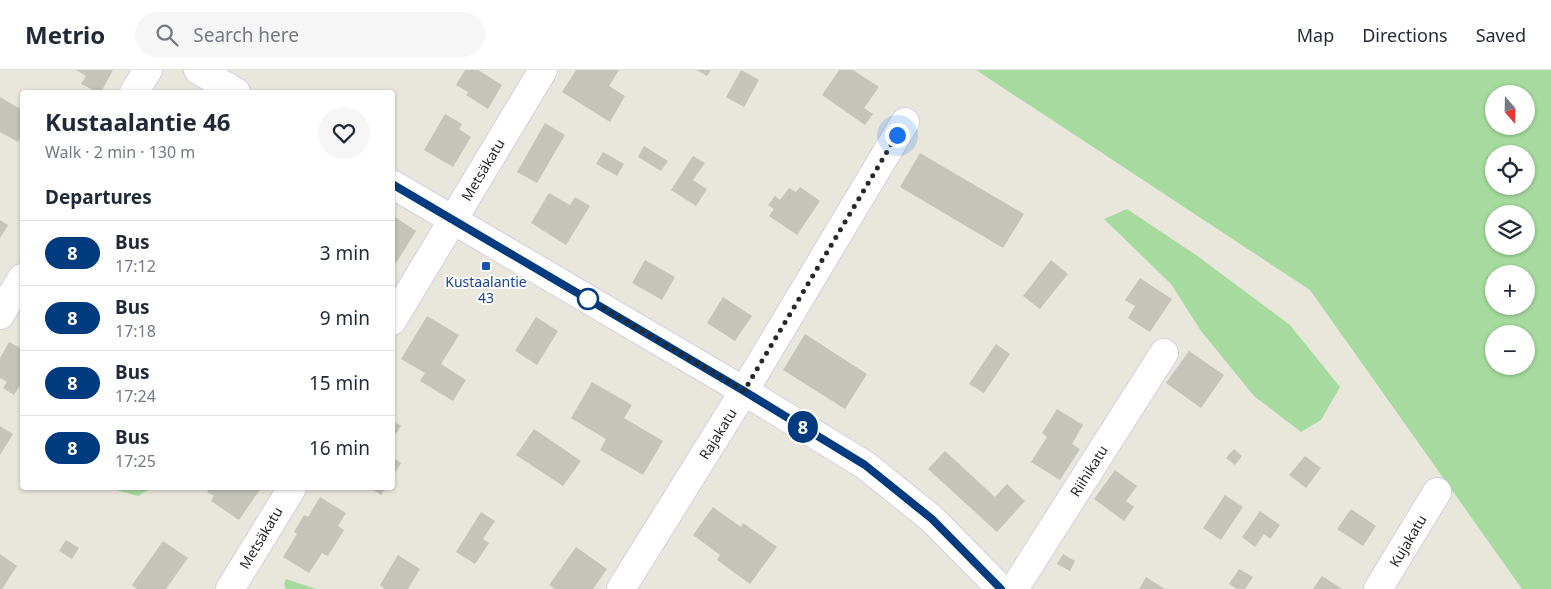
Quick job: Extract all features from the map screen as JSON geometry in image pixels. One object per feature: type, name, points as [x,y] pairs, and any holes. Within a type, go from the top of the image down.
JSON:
[{"type":"street","points":[[135,90],[148,70]]},
{"type":"street","points":[[198,70],[233,90]]},
{"type":"street","name":"Metsäkatu","points":[[395,316],[542,70]]},
{"type":"street","name":"Rajakatu","points":[[621,589],[744,391],[904,122]]},
{"type":"street","points":[[395,186],[744,391],[865,465],[932,519],[1001,589]]},
{"type":"street","points":[[0,315],[20,281]]},
{"type":"street","name":"Riihikatu","points":[[1014,589],[1164,353]]},
{"type":"street","name":"Metsäkatu","points":[[230,589],[291,490]]},
{"type":"street","name":"Kujakatu","points":[[1378,589],[1437,492]]},
{"type":"green space","points":[[976,70],[1551,70],[1551,589],[1522,589],[1310,290]]},
{"type":"green space","points":[[1127,209],[1196,255],[1290,325],[1340,387],[1321,420],[1301,432],[1254,396],[1201,331],[1171,284],[1104,219]]},
{"type":"green space","points":[[116,490],[148,490],[138,496]]},
{"type":"green space","points":[[286,579],[316,589],[286,589],[284,584]]},
{"type":"building","points":[[76,70],[113,70],[102,90],[93,90],[81,84],[86,76]]},
{"type":"building","points":[[465,70],[478,70],[502,85],[488,109],[466,95],[468,92],[456,85]]},
{"type":"building","points":[[576,70],[619,70],[609,86],[625,96],[610,122],[562,92]]},
{"type":"building","points":[[697,70],[711,70],[707,76]]},
{"type":"building","points":[[741,70],[759,80],[744,107],[726,97]]},
{"type":"building","points":[[839,70],[853,70],[879,87],[864,108],[873,114],[865,125],[822,95]]},
{"type":"building","points":[[0,97],[20,109],[20,138],[18,142],[0,132]]},
{"type":"building","points":[[445,114],[462,124],[459,129],[471,137],[453,167],[424,150]]},
{"type":"building","points":[[545,123],[565,135],[537,183],[517,172]]},
{"type":"building","points":[[644,146],[668,161],[661,171],[638,157]]},
{"type":"building","points":[[603,152],[624,164],[617,176],[596,164]]},
{"type":"building","points":[[920,153],[1024,214],[1003,248],[900,187]]},
{"type":"building","points":[[693,156],[705,163],[693,180],[707,189],[696,206],[671,190]]},
{"type":"building","points":[[800,187],[820,201],[797,235],[769,216],[774,209],[768,205],[775,196],[780,200],[789,188],[796,192]]},
{"type":"building","points":[[549,193],[570,205],[575,197],[590,206],[566,245],[531,223]]},
{"type":"building","points":[[395,217],[416,231],[395,262]]},
{"type":"building","points":[[0,220],[8,225],[0,238]]},
{"type":"building","points":[[645,260],[675,277],[662,300],[632,283]]},
{"type":"building","points":[[1051,260],[1068,274],[1040,309],[1023,296]]},
{"type":"building","points":[[1140,278],[1172,299],[1150,332],[1128,318],[1135,306],[1125,300]]},
{"type":"building","points":[[723,297],[752,316],[735,341],[707,323]]},
{"type":"building","points":[[427,316],[459,335],[441,364],[466,380],[453,401],[420,381],[425,373],[401,359]]},
{"type":"building","points":[[536,317],[558,331],[537,365],[515,351]]},
{"type":"building","points":[[805,334],[867,374],[845,409],[783,370]]},
{"type":"building","points":[[9,342],[20,348],[20,385],[14,395],[3,388],[7,382],[0,378],[0,358]]},
{"type":"building","points":[[996,344],[1010,354],[984,393],[969,384]]},
{"type":"building","points":[[1189,351],[1224,375],[1201,408],[1166,383]]},
{"type":"building","points":[[592,382],[632,405],[624,418],[663,441],[643,475],[600,450],[606,439],[571,418]]},
{"type":"building","points":[[1057,409],[1083,425],[1072,444],[1080,449],[1060,480],[1031,462],[1047,437],[1042,433]]},
{"type":"building","points":[[395,422],[401,426],[395,435]]},
{"type":"building","points":[[0,426],[13,434],[0,455]]},
{"type":"building","points":[[534,429],[581,461],[563,486],[516,455]]},
{"type":"building","points":[[1234,449],[1242,456],[1235,465],[1226,458]]},
{"type":"building","points":[[945,451],[995,497],[1007,484],[1025,501],[997,532],[928,469]]},
{"type":"building","points":[[1305,456],[1321,468],[1306,488],[1289,475]]},
{"type":"building","points":[[395,459],[401,463],[395,472]]},
{"type":"building","points":[[1115,470],[1137,486],[1126,501],[1134,507],[1124,521],[1094,499]]},
{"type":"building","points":[[208,490],[260,490],[239,520],[211,501],[214,496],[207,492]]},
{"type":"building","points":[[373,490],[385,490],[381,495]]},
{"type":"building","points":[[1225,495],[1243,507],[1221,540],[1203,528]]},
{"type":"building","points":[[320,497],[346,513],[338,526],[344,530],[328,556],[322,553],[309,573],[283,557],[297,534],[294,532],[304,515],[308,517]]},
{"type":"building","points":[[713,507],[741,527],[743,523],[777,547],[750,584],[717,560],[720,555],[693,535]]},
{"type":"building","points":[[1351,509],[1376,526],[1363,546],[1337,529]]},
{"type":"building","points":[[1260,511],[1280,525],[1270,539],[1264,534],[1255,547],[1242,537]]},
{"type":"building","points":[[481,512],[495,521],[483,539],[489,543],[475,564],[456,552]]},
{"type":"building","points":[[66,540],[79,548],[72,559],[59,551]]},
{"type":"building","points":[[163,541],[188,558],[166,589],[137,589],[132,585]]},
{"type":"building","points":[[576,547],[607,569],[593,589],[555,589],[549,585]]},
{"type":"building","points":[[0,554],[17,566],[2,589],[0,589]]},
{"type":"building","points":[[1063,554],[1075,561],[1070,571],[1057,564]]},
{"type":"building","points":[[398,555],[420,569],[408,589],[383,589],[380,585]]},
{"type":"building","points":[[1239,569],[1253,577],[1245,589],[1237,589],[1229,584]]},
{"type":"building","points":[[1322,576],[1342,589],[1313,589]]},
{"type":"building","points":[[1146,577],[1165,589],[1139,589]]},
{"type":"bus line","name":"8","points":[[395,186],[744,391],[865,465],[932,519],[1001,589]]},
{"type":"place","name":"Kustaalantie 43","points":[[486,266]]},
{"type":"route","points":[[588,299],[744,391],[897,135]]}]
